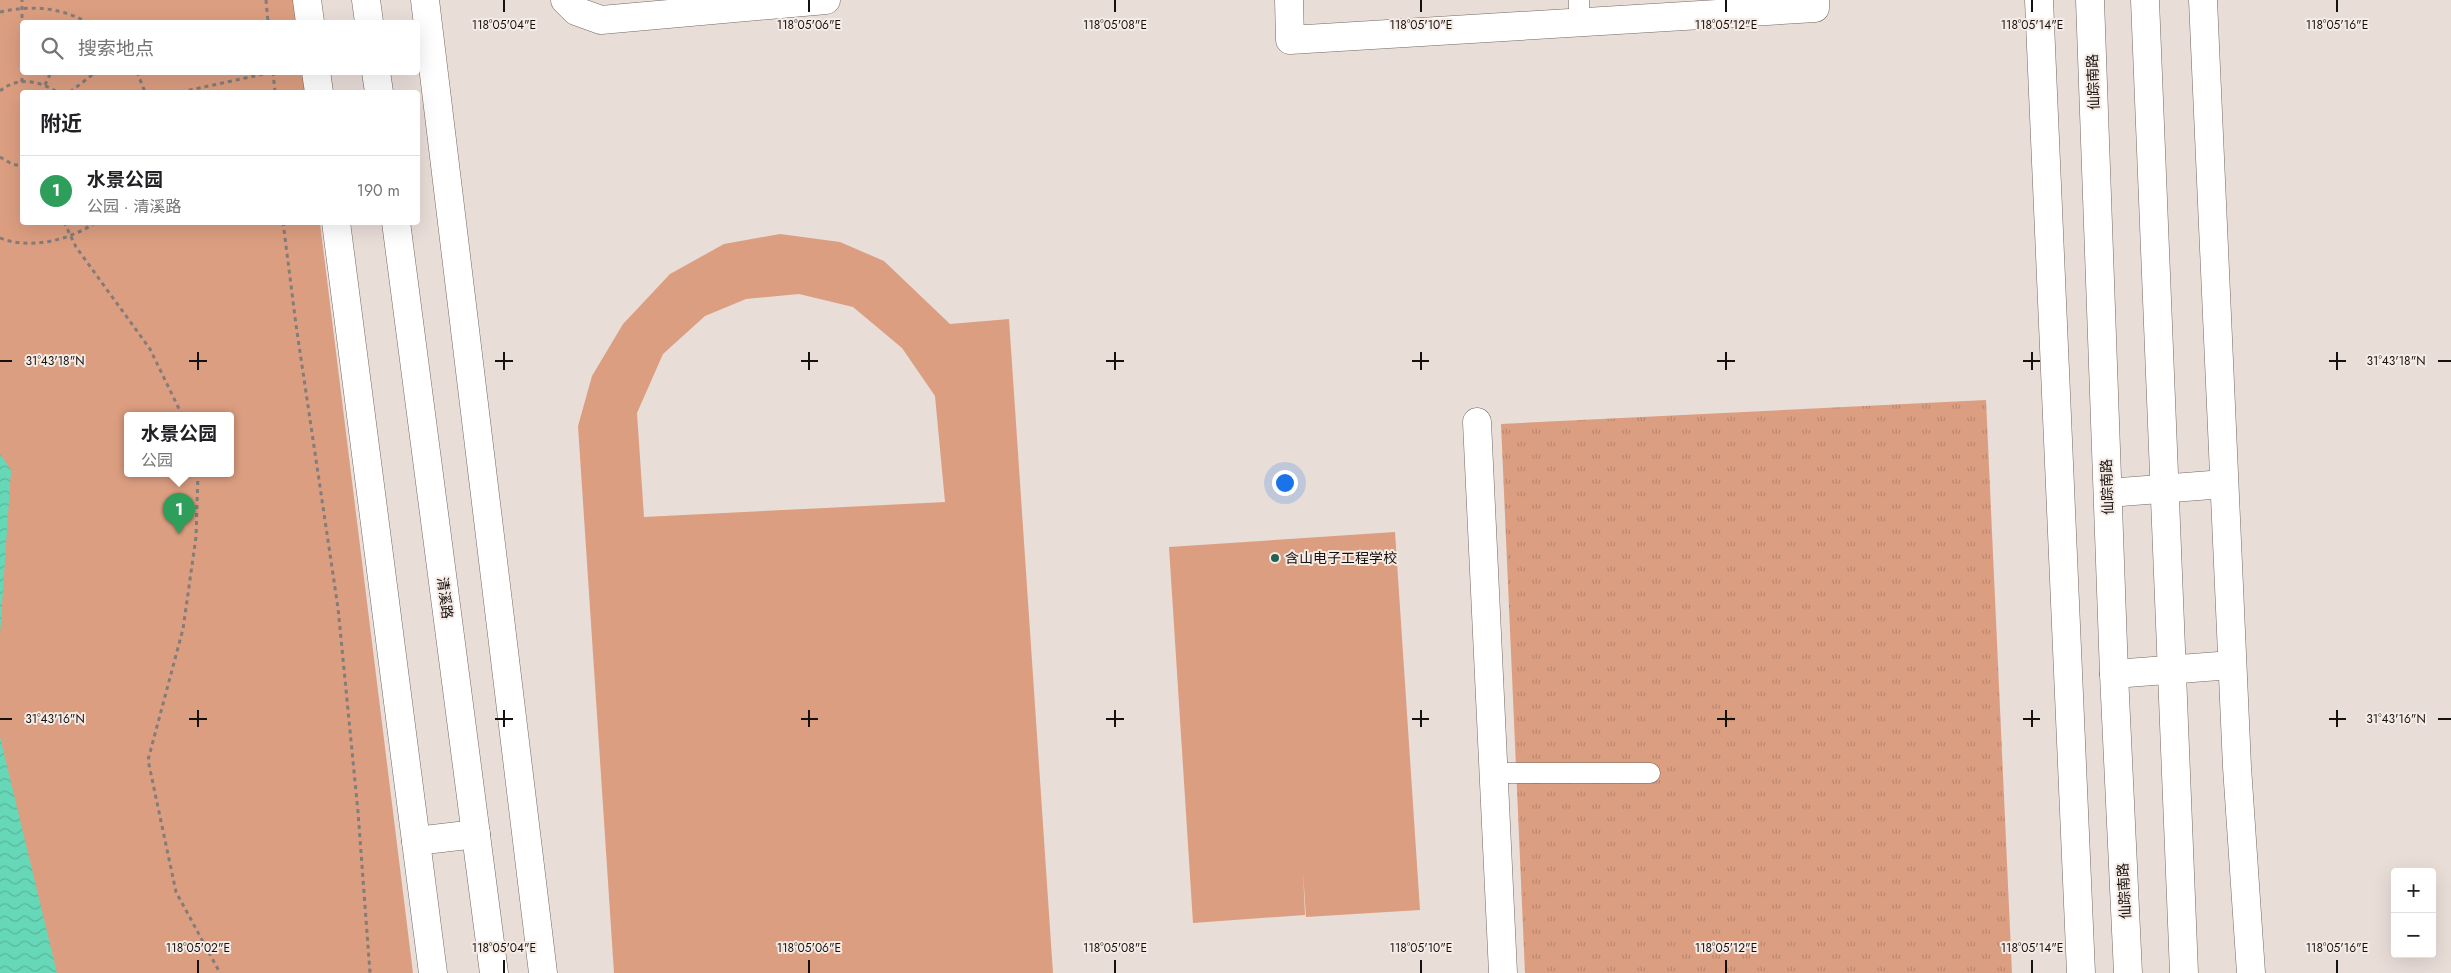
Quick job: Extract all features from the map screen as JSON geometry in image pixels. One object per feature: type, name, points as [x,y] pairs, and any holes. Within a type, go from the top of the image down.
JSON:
[{"type":"street","points":[[307,0],[310,20]]},
{"type":"street","points":[[366,0],[369,20]]},
{"type":"street","points":[[425,0],[543,973]]},
{"type":"street","points":[[565,0],[576,11],[602,20],[826,0]]},
{"type":"street","points":[[1289,0],[1290,40],[1579,11],[1815,8],[1815,0]]},
{"type":"street","points":[[2040,0],[2081,973]]},
{"type":"street","name":"仙踪南路","points":[[2090,0],[2114,674],[2128,973]]},
{"type":"street","points":[[2145,0],[2184,973]]},
{"type":"street","points":[[2203,0],[2232,665],[2251,973]]},
{"type":"street","points":[[316,75],[319,90]]},
{"type":"street","points":[[376,75],[379,90]]},
{"type":"street","points":[[336,225],[433,973]]},
{"type":"street","name":"清溪路","points":[[396,225],[494,973]]},
{"type":"street","points":[[1477,422],[1503,973]]},
{"type":"street","points":[[2108,493],[2224,484]]},
{"type":"street","points":[[2114,674],[2232,665]]},
{"type":"street","points":[[416,841],[476,834]]},
{"type":"lane","points":[[1494,773],[1650,773]]},
{"type":"path","points":[[22,0],[22,20]]},
{"type":"path","points":[[266,0],[268,20]]},
{"type":"path","points":[[0,12],[22,8],[68,13],[84,20]]},
{"type":"path","points":[[73,20],[75,16]]},
{"type":"path","points":[[22,75],[22,82]]},
{"type":"path","points":[[45,85],[50,75]]},
{"type":"path","points":[[73,90],[92,75]]},
{"type":"path","points":[[138,75],[144,90]]},
{"type":"path","points":[[189,90],[259,75]]},
{"type":"path","points":[[273,75],[275,90]]},
{"type":"path","points":[[0,91],[22,82],[31,81],[54,90]]},
{"type":"path","points":[[0,157],[12,164],[20,166]]},
{"type":"path","points":[[65,225],[76,247],[150,349],[181,412]]},
{"type":"path","points":[[0,238],[44,243],[82,232],[92,225]]},
{"type":"path","points":[[283,225],[296,325],[338,608],[358,812],[370,973]]},
{"type":"path","points":[[198,477],[196,536],[183,629],[148,760],[176,892],[220,973]]},
{"type":"green space","points":[[0,0],[293,0],[296,20],[20,20],[20,75],[302,75],[305,90],[20,90],[20,225],[320,225],[413,973],[0,973]]},
{"type":"green space","points":[[780,234],[840,242],[884,261],[950,324],[1009,319],[1053,973],[614,973],[578,426],[592,376],[623,324],[670,274],[724,244]],"holes":[[[799,294],[853,307],[902,348],[935,396],[945,502],[644,517],[637,413],[663,354],[705,316],[746,299]]]},
{"type":"green space","points":[[1986,400],[2012,973],[1525,973],[1501,424]]},
{"type":"green space","points":[[1395,532],[1420,910],[1306,917],[1303,872],[1305,915],[1193,923],[1169,547]]},
{"type":"water","points":[[0,454],[11,470],[0,635]]},
{"type":"water","points":[[0,737],[57,973],[0,973]]},
{"type":"place","name":"水景公园","points":[[179,534]]},
{"type":"place","name":"含山电子工程学校","points":[[1275,558]]}]
